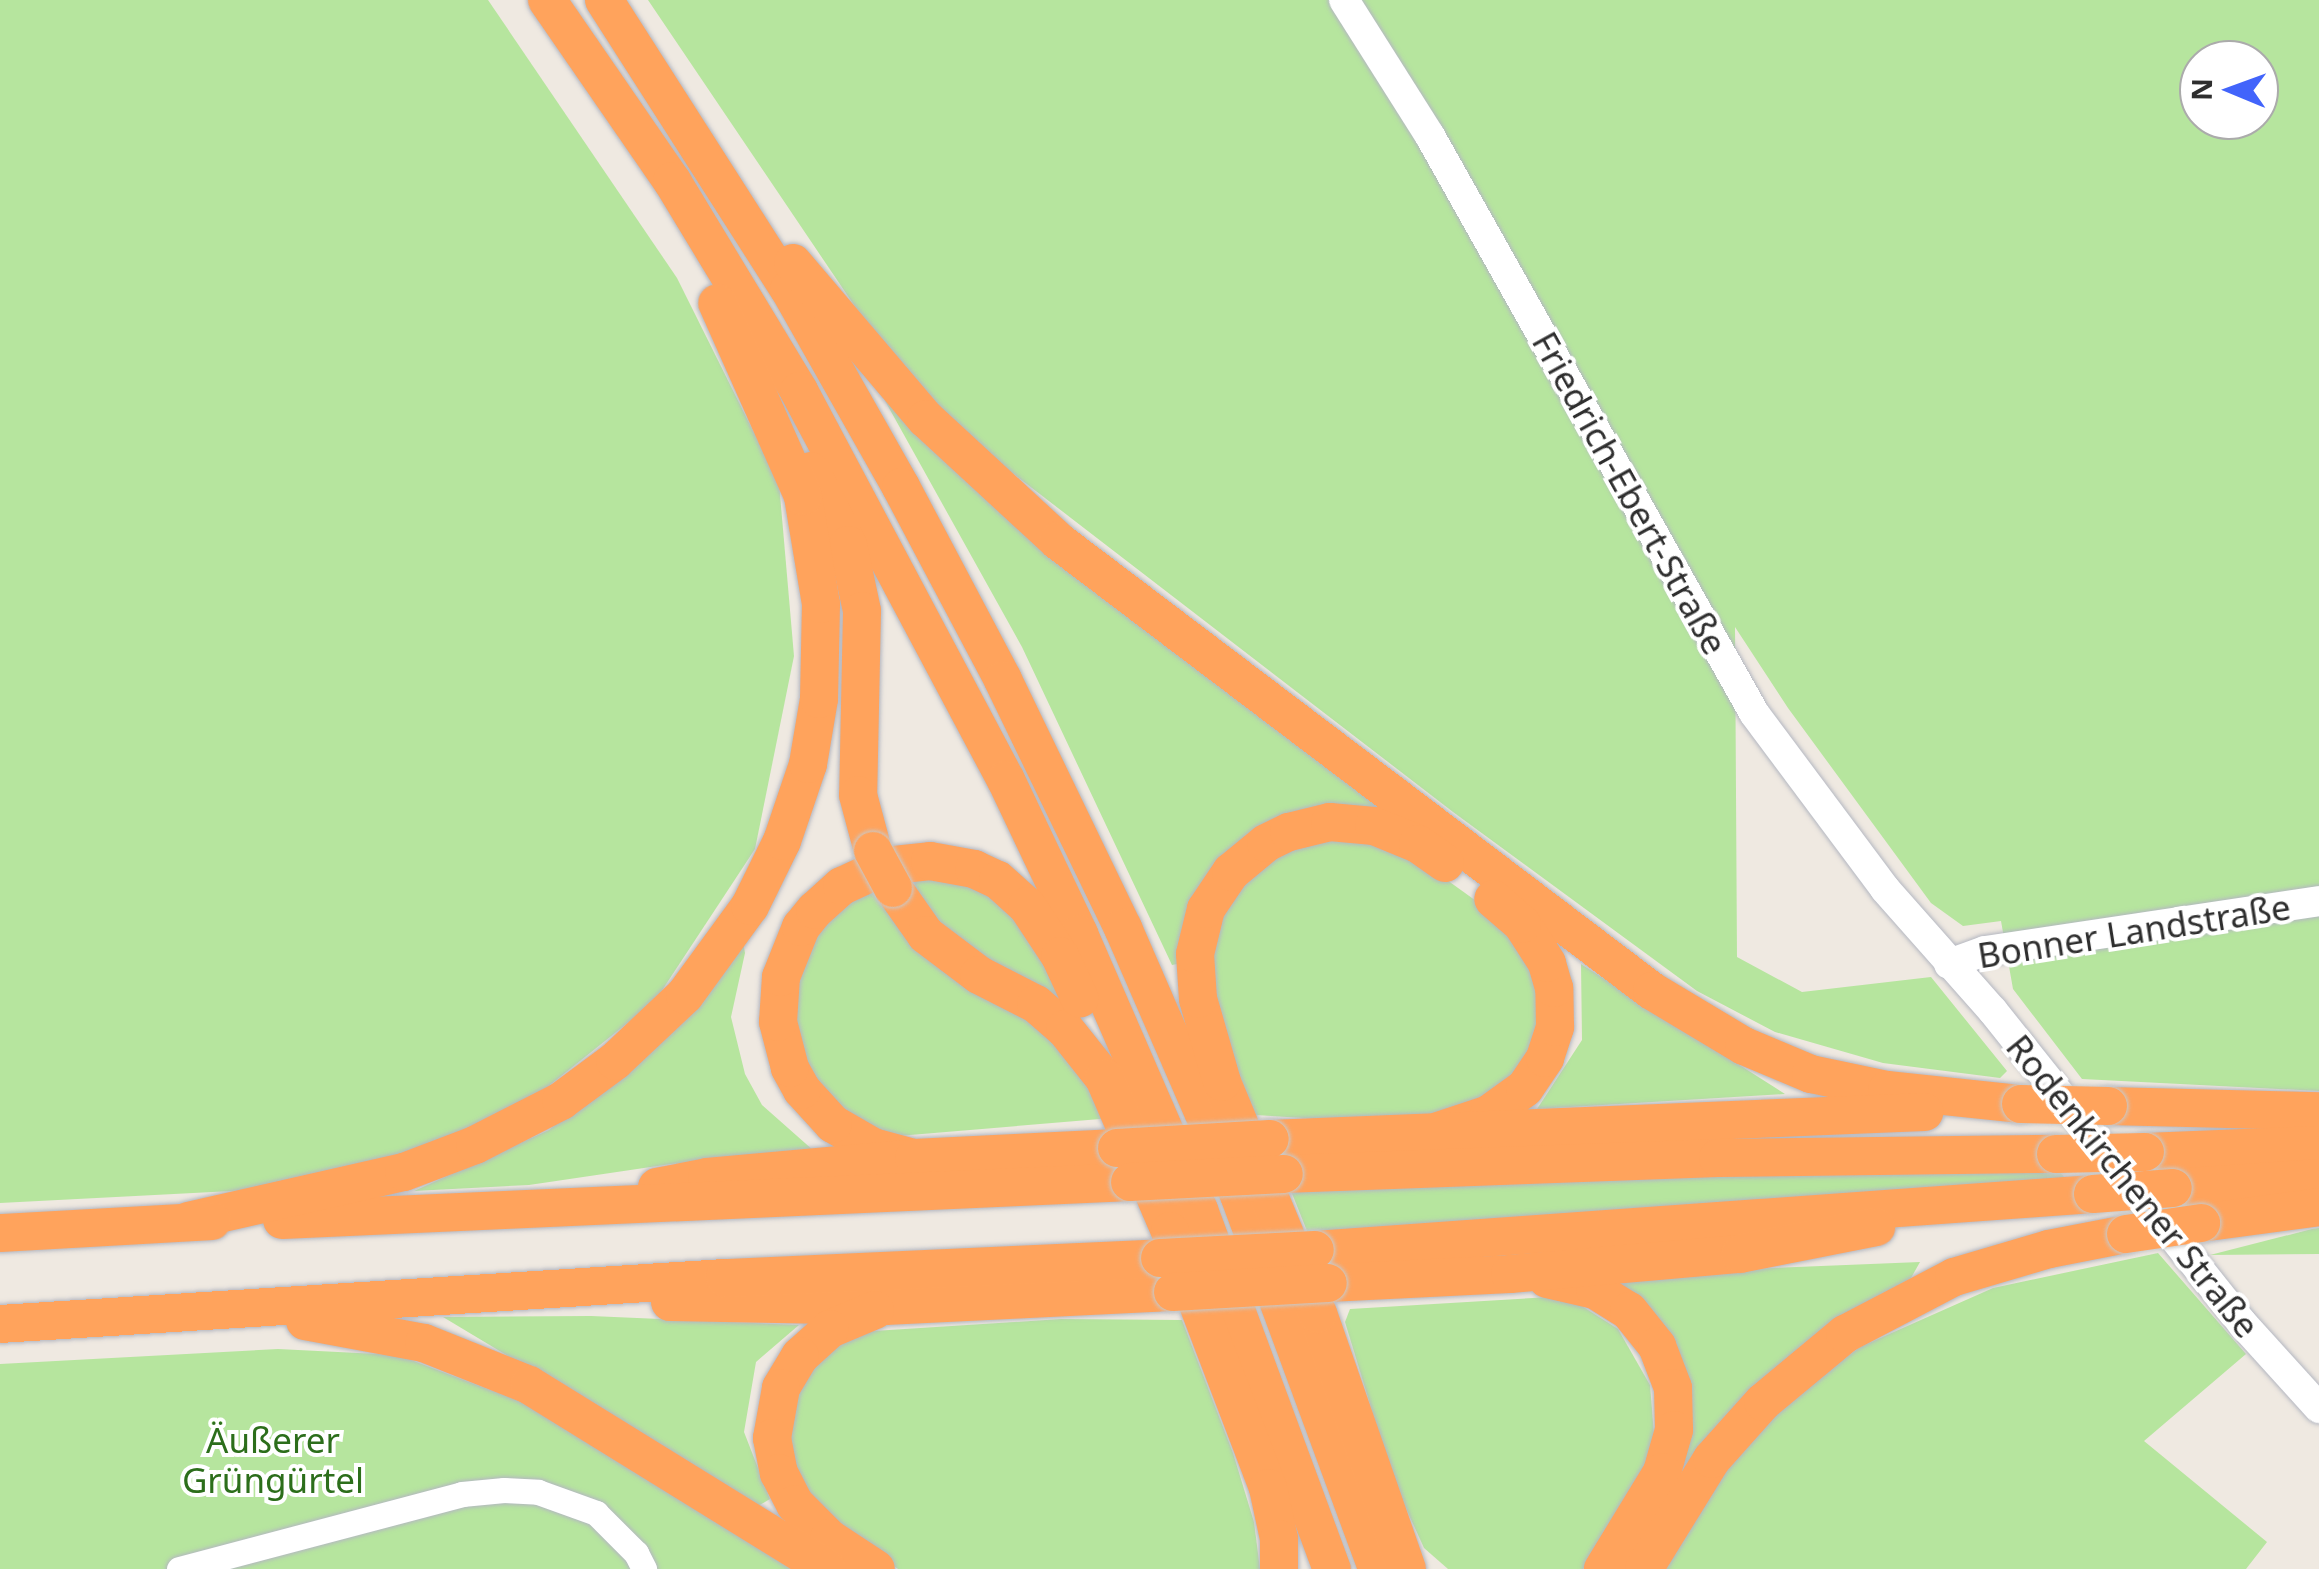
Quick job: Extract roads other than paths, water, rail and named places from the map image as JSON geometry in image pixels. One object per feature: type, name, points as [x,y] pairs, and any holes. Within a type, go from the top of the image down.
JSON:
[{"type":"highway","points":[[545,0],[593,104],[717,303],[848,546],[864,644],[858,795],[873,850],[893,888],[926,935],[979,975],[1036,1004],[1065,1028],[1104,1078],[1170,1230],[1268,1488],[1280,1538],[1279,1569]]},
{"type":"highway","points":[[545,0],[672,181],[799,390],[1006,780],[1079,934],[1199,1210],[1332,1569]]},
{"type":"highway","points":[[604,0],[723,184],[901,487],[1004,680],[1123,928],[1238,1194],[1377,1569]]},
{"type":"highway","points":[[723,184],[926,419],[1032,518],[1214,662],[1652,991],[1744,1046],[1811,1074],[1887,1090],[2021,1104]]},
{"type":"highway","points":[[188,1221],[404,1172],[474,1145],[561,1101],[615,1061],[685,995],[750,906],[782,841],[808,764],[819,699],[821,604],[803,496],[717,303]]},
{"type":"highway","points":[[1407,1569],[1311,1296],[1222,1082],[1198,999],[1195,965],[1199,929],[1217,890],[1245,858],[1289,832],[1330,822],[1374,826],[1418,844],[1508,911],[1534,938],[1554,988],[1556,1008],[1550,1043],[1525,1088],[1489,1114],[1438,1131]]},
{"type":"highway","points":[[914,1158],[861,1141],[822,1114],[790,1068],[782,1048],[778,1003],[788,954],[801,927],[829,897],[886,866],[930,861],[974,870],[998,880],[1027,906],[1060,956],[1175,1218],[1317,1569]]},
{"type":"highway","points":[[1123,928],[1222,1082]]},
{"type":"highway","points":[[0,1233],[188,1221],[581,1205],[683,1205],[1124,1165],[1270,1140],[1438,1131],[1502,1132],[2021,1104],[2319,1111]]},
{"type":"highway","points":[[581,1205],[707,1177],[914,1158],[1284,1174],[1718,1158],[2319,1146]]},
{"type":"highway","points":[[0,1324],[222,1314],[332,1302],[533,1294],[724,1278],[1166,1275],[1322,1267],[1679,1226],[1919,1204],[1981,1204],[2319,1178]]},
{"type":"highway","points":[[1322,1267],[1510,1274],[1740,1254],[1981,1204]]},
{"type":"highway","points":[[1644,1569],[1712,1459],[1763,1402],[1830,1345],[1886,1310],[1954,1277],[2049,1249],[2319,1207]]},
{"type":"highway","points":[[1510,1274],[1596,1290],[1644,1327],[1666,1367],[1675,1408],[1670,1451],[1636,1520],[1603,1569]]},
{"type":"highway","points":[[533,1294],[719,1305],[885,1306],[1166,1275]]},
{"type":"highway","points":[[876,1569],[829,1538],[795,1504],[780,1474],[772,1438],[781,1388],[800,1356],[830,1329],[885,1306]]},
{"type":"highway","points":[[222,1314],[370,1330],[458,1353],[566,1405],[827,1569]]},
{"type":"highway","points":[[1391,1517],[1426,1569]]},
{"type":"main road","name":"Friedrich-Ebert-Straße","points":[[1344,0],[1430,136],[1754,713],[1885,889],[1949,964]]},
{"type":"main road","name":"Bonner Landstraße","points":[[1949,964],[1984,951],[2319,902]]},
{"type":"main road","name":"Rodenkirchener Straße","points":[[1949,964],[1993,1011],[2242,1324],[2319,1408]]},
{"type":"street","points":[[179,1569],[462,1494],[504,1490],[538,1492],[596,1513],[636,1553],[644,1569]]},
{"type":"park label","name":"Äußerer Grüngürtel","points":[[273,1460]]}]
